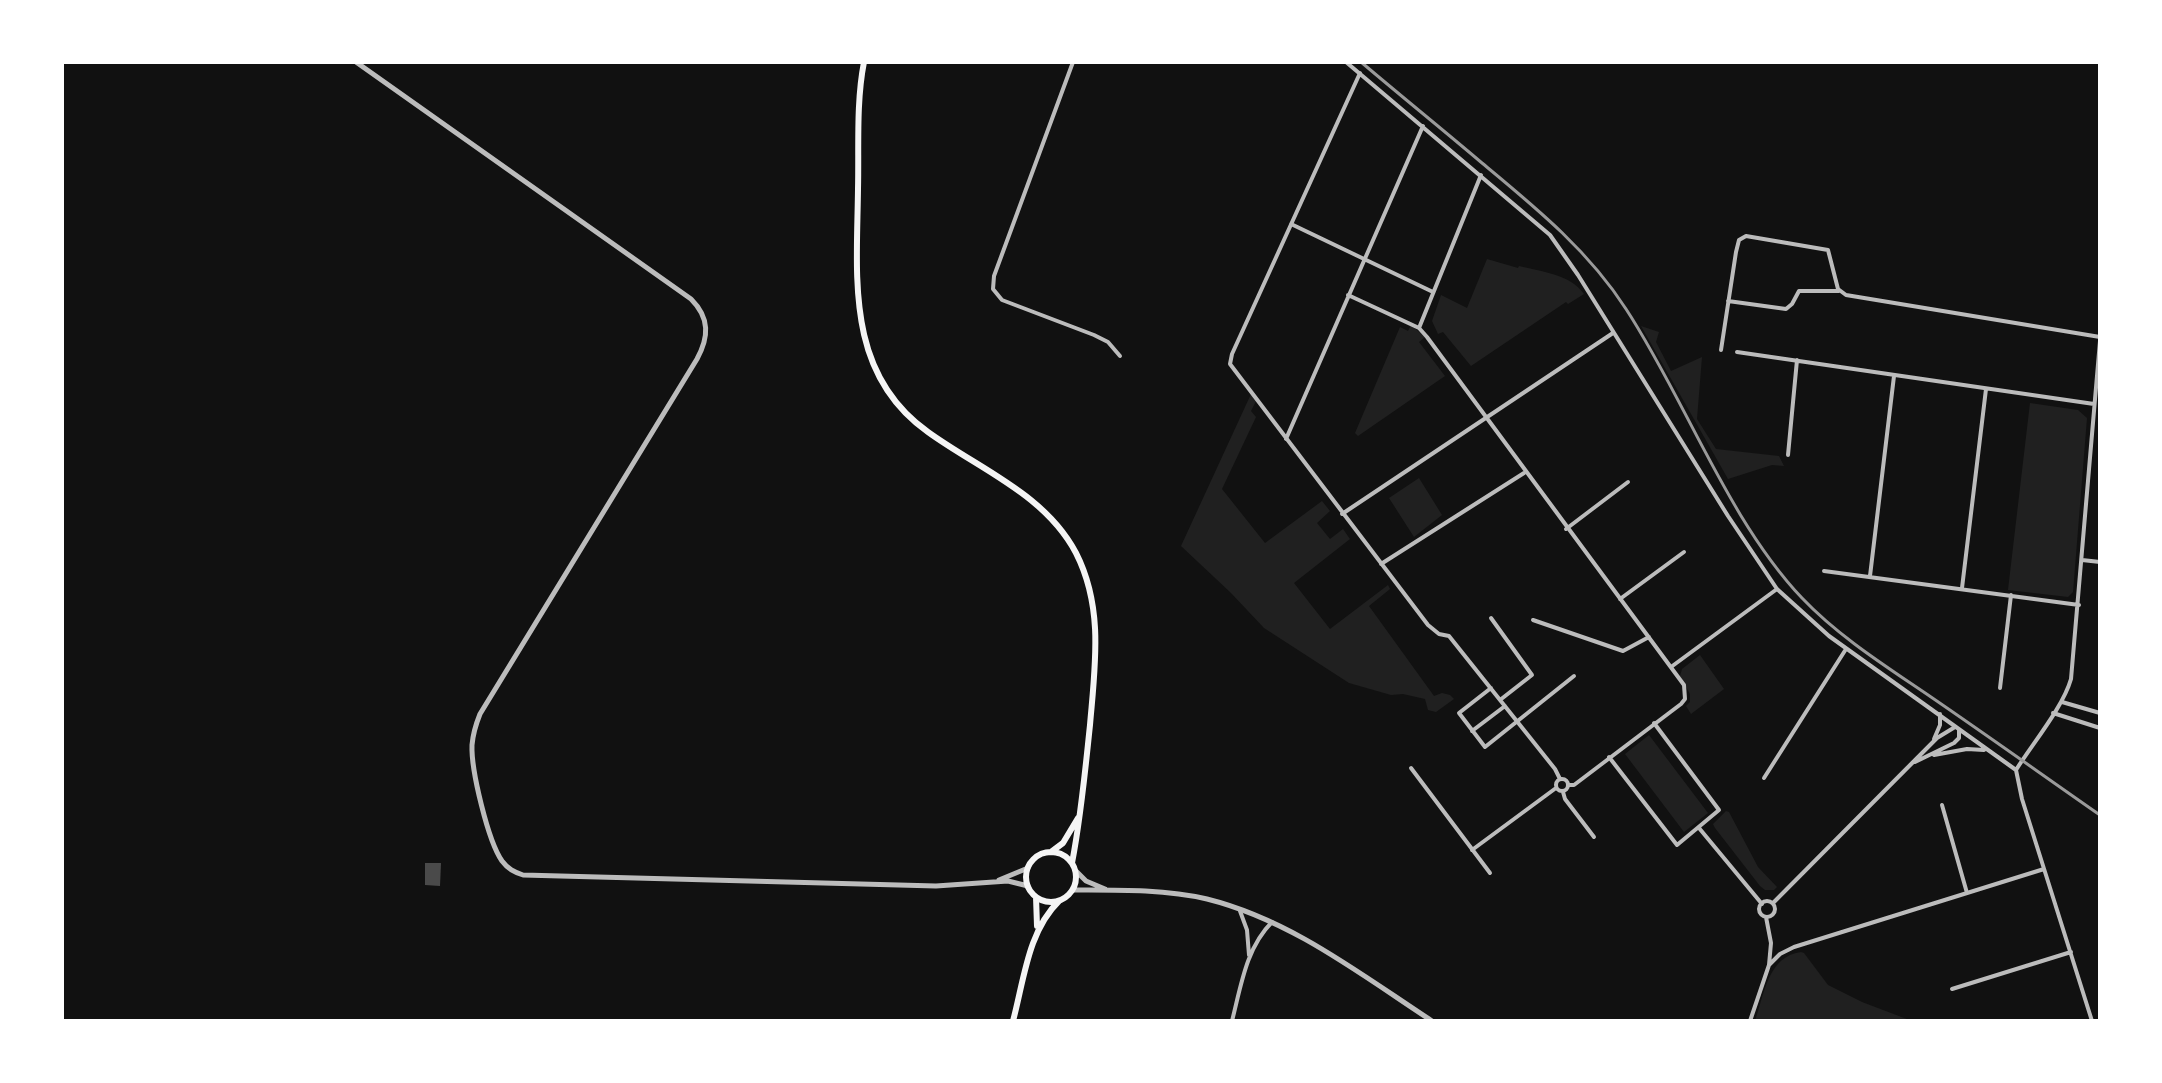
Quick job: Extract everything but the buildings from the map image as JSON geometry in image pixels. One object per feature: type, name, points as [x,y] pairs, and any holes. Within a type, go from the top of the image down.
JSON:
[{"type":"main road","points":[[864,62],[859,108],[856,287],[863,336],[885,389],[902,410],[926,431],[1039,506],[1075,551],[1094,603],[1097,626],[1082,811],[1073,866]]},
{"type":"main road","points":[[1059,901],[1043,901],[1036,897],[1028,886],[1028,868],[1036,857],[1063,843],[1082,811]]},
{"type":"main road","points":[[1013,1021],[1037,930],[1047,913],[1072,890],[1076,877],[1066,857],[1050,852]]},
{"type":"main road","points":[[1036,897],[1037,930]]},
{"type":"street","points":[[356,62],[691,299],[702,312],[706,323],[705,342],[697,359],[480,714],[474,729],[472,745],[477,786],[496,849],[506,865],[514,872],[538,875],[936,886],[1008,881],[1028,886]]},
{"type":"street","points":[[1073,62],[992,286],[994,293],[1002,300],[1094,335],[1108,342],[1120,356]]},
{"type":"street","points":[[1346,62],[1550,235],[1777,589],[1813,624],[1846,649],[2016,770],[2022,799],[2092,1021]]},
{"type":"street","points":[[1360,73],[1230,359],[1233,369],[1428,625],[1439,634],[1449,636],[1560,779],[1568,785]]},
{"type":"street","points":[[1286,439],[1423,126]]},
{"type":"street","points":[[1419,328],[1481,175]]},
{"type":"street","points":[[1291,224],[1434,292]]},
{"type":"street","points":[[1721,350],[1739,240],[1746,236],[1828,250],[1839,291]]},
{"type":"street","points":[[1728,301],[1786,309],[1799,291],[1839,291],[1846,295],[2100,339],[2071,679],[2062,702],[2016,770]]},
{"type":"street","points":[[1348,295],[1419,328],[1684,685],[1685,699],[1574,785],[1568,785]]},
{"type":"street","points":[[1342,514],[1613,333]]},
{"type":"street","points":[[1737,352],[2094,404]]},
{"type":"street","points":[[1788,455],[1797,360]]},
{"type":"street","points":[[1870,576],[1894,375]]},
{"type":"street","points":[[1962,588],[1986,389]]},
{"type":"street","points":[[1381,564],[1525,473]]},
{"type":"street","points":[[1566,529],[1628,482]]},
{"type":"street","points":[[1620,599],[1684,552]]},
{"type":"street","points":[[2082,560],[2100,562]]},
{"type":"street","points":[[1824,571],[2079,605]]},
{"type":"street","points":[[1671,667],[1777,589]]},
{"type":"street","points":[[2000,688],[2011,595]]},
{"type":"street","points":[[1491,618],[1532,675],[1500,700]]},
{"type":"street","points":[[1533,620],[1623,651],[1649,637]]},
{"type":"street","points":[[1764,778],[1846,649]]},
{"type":"street","points":[[1491,688],[1459,713],[1485,747],[1574,676]]},
{"type":"street","points":[[2062,702],[2100,713]]},
{"type":"street","points":[[1472,731],[1505,706]]},
{"type":"street","points":[[2053,713],[2100,728]]},
{"type":"street","points":[[1932,743],[1940,725],[1940,714]]},
{"type":"street","points":[[1609,757],[1677,845],[1719,810],[1654,723]]},
{"type":"street","points":[[1773,903],[1932,743],[1946,730],[1957,728]]},
{"type":"street","points":[[1912,763],[1957,741],[1960,734],[1957,728]]},
{"type":"street","points":[[1927,756],[1967,749],[1987,750]]},
{"type":"street","points":[[1411,768],[1490,873]]},
{"type":"street","points":[[1472,850],[1556,788],[1560,779]]},
{"type":"street","points":[[1563,792],[1568,785]]},
{"type":"street","points":[[1556,788],[1563,792],[1594,837]]},
{"type":"street","points":[[1942,805],[1967,893]]},
{"type":"street","points":[[1699,828],[1762,904],[1761,913],[1766,917],[1771,943],[1769,965],[1750,1021]]},
{"type":"street","points":[[1073,866],[1086,881],[1110,890]]},
{"type":"street","points":[[995,882],[1028,868]]},
{"type":"street","points":[[1769,965],[1780,954],[1794,947],[2044,869]]},
{"type":"street","points":[[1072,890],[1173,894],[1206,899],[1272,922],[1299,935],[1432,1021]]},
{"type":"street","points":[[1762,904],[1766,901],[1773,903]]},
{"type":"street","points":[[1766,917],[1775,913],[1773,903]]},
{"type":"street","points":[[1240,911],[1247,930],[1249,956]]},
{"type":"street","points":[[1232,1021],[1249,956],[1272,922]]},
{"type":"street","points":[[1952,989],[2071,952]]},
{"type":"shaded area","points":[[1487,259],[1555,275],[1571,282],[1584,294],[1568,304],[1566,302],[1471,366],[1443,332],[1438,334],[1432,321],[1441,295],[1467,308]]},
{"type":"shaded area","points":[[1411,325],[1425,337],[1419,342],[1445,376],[1358,436],[1355,433],[1400,327],[1408,331]]},
{"type":"shaded area","points":[[1641,326],[1659,332],[1656,342],[1671,371],[1702,357],[1697,419],[1716,449],[1779,456],[1784,466],[1772,465],[1728,479]]},
{"type":"shaded area","points":[[1251,394],[1256,401],[1251,411],[1256,417],[1222,489],[1265,543],[1322,501],[1330,511],[1317,523],[1330,539],[1343,529],[1350,539],[1294,583],[1330,629],[1388,585],[1390,589],[1369,606],[1434,696],[1442,693],[1454,699],[1436,712],[1428,710],[1425,699],[1391,695],[1349,683],[1264,628],[1181,546]]},
{"type":"shaded area","points":[[2030,403],[2078,410],[2087,418],[2073,592],[2068,597],[2008,590]]},
{"type":"shaded area","points":[[1419,478],[1442,515],[1414,537],[1389,498]]},
{"type":"shaded area","points":[[1700,655],[1724,689],[1691,714],[1686,706],[1690,702],[1690,694],[1680,676],[1682,669]]},
{"type":"shaded area","points":[[1649,735],[1708,813],[1684,832],[1625,754]]},
{"type":"shaded area","points":[[1726,811],[1758,867],[1777,887],[1774,890],[1765,890],[1760,886],[1715,828],[1713,824]]},
{"type":"shaded area","points":[[1801,952],[1828,985],[1912,1021],[1755,1021],[1774,969],[1790,955]]},
{"type":"railway","points":[[1361,62],[1541,213],[1595,267],[1647,344],[1752,533],[1802,598],[1864,651],[2100,815]]}]
